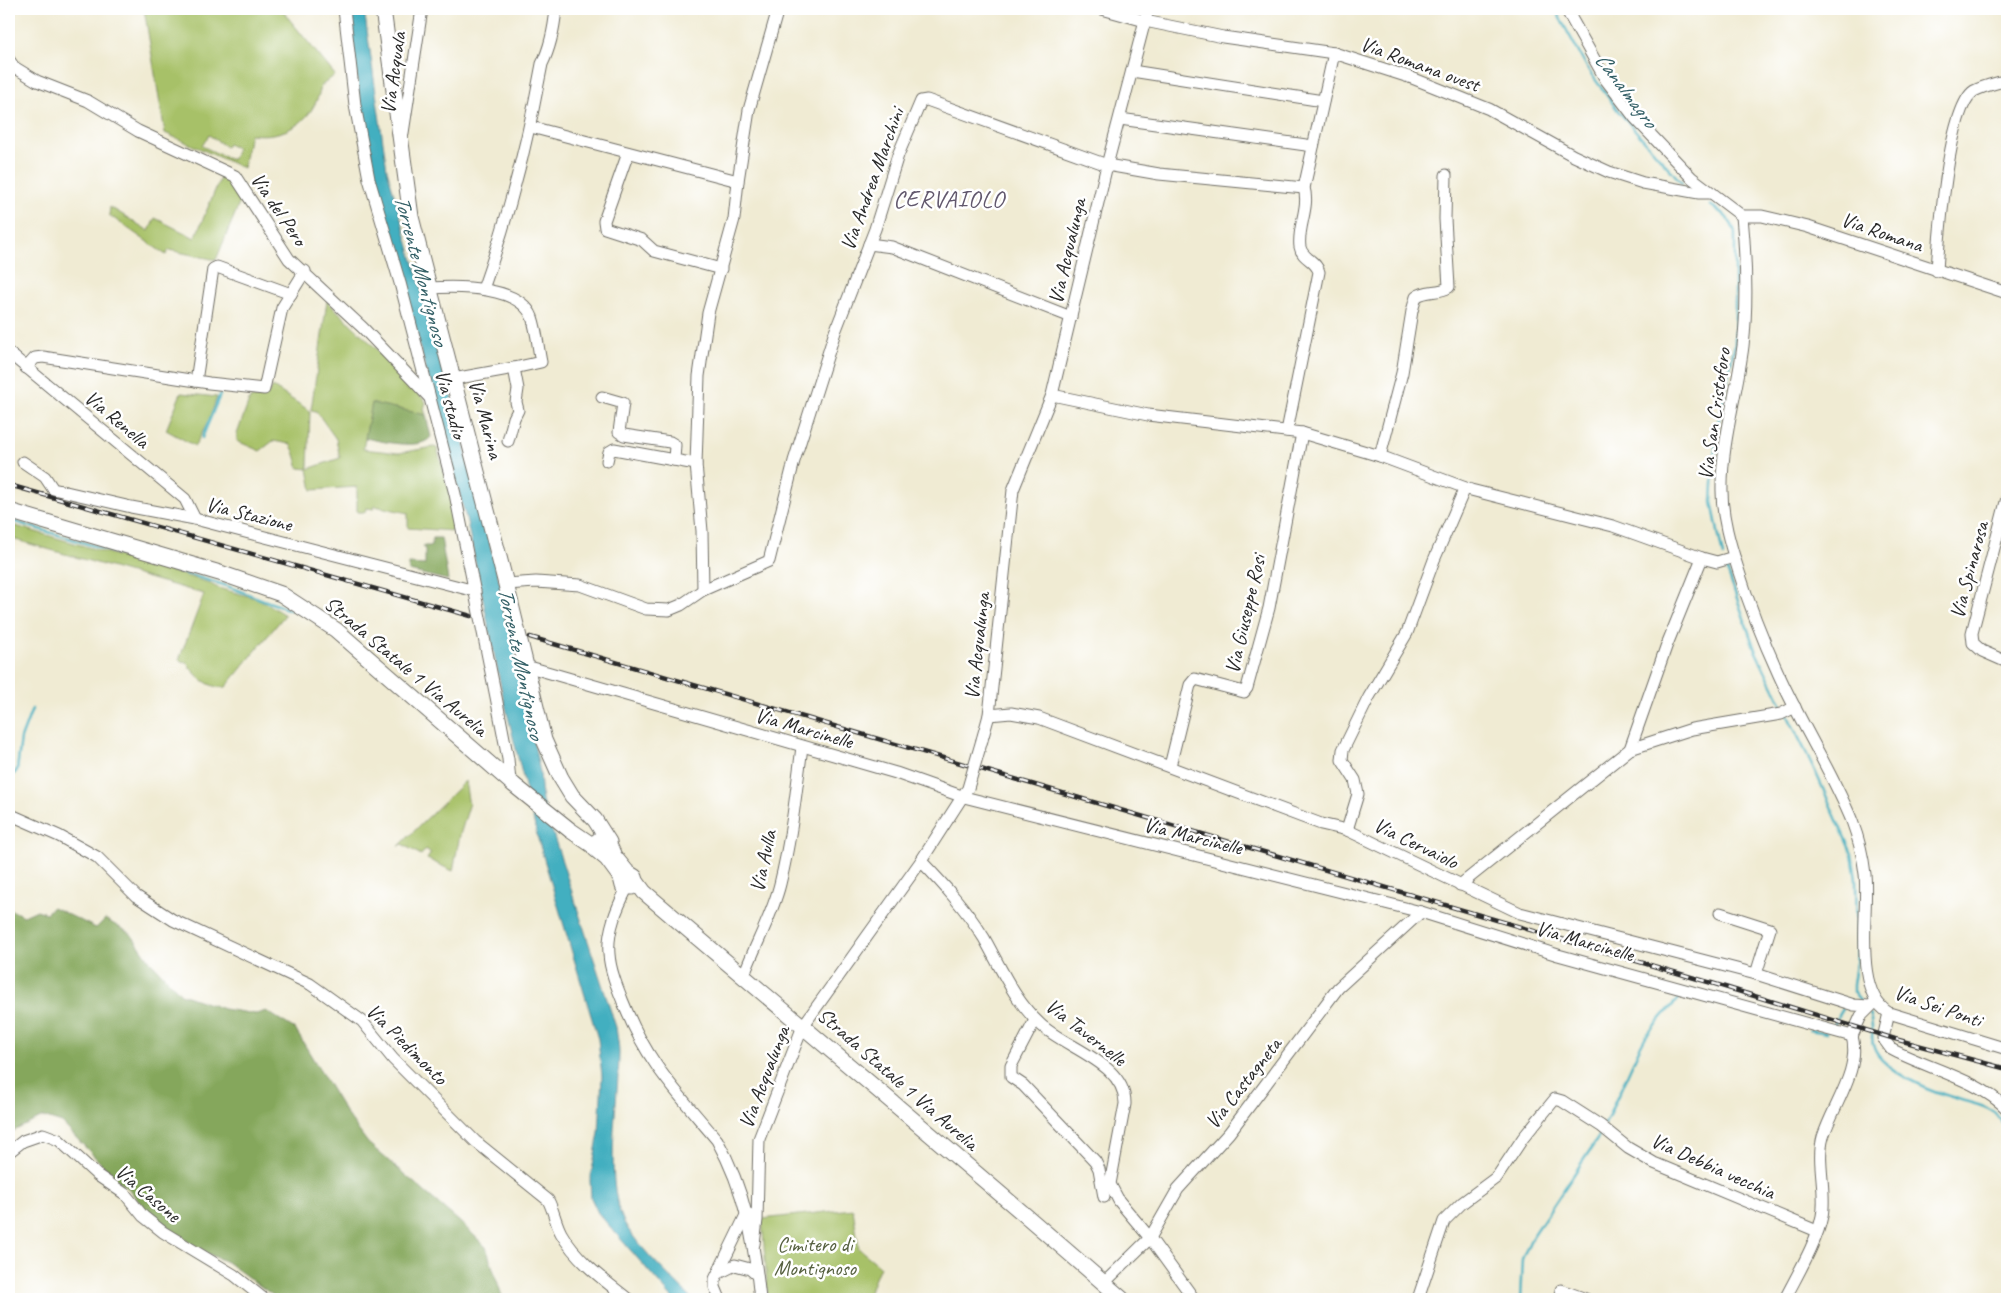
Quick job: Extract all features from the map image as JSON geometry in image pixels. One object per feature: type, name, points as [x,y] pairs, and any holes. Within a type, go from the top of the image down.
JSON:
[{"type":"main road","name":"Via Marina","points":[[383,9],[411,217],[506,584],[544,740],[561,778],[572,796],[597,822],[597,841]]},
{"type":"main road","name":"Strada Statale 1 Via Aurelia","points":[[9,511],[223,574],[280,594],[336,630],[512,784],[549,813],[597,841],[614,856],[627,872],[635,877],[632,885],[803,1026],[1104,1283],[1116,1298]]},
{"type":"street","name":"Via stadio","points":[[344,9],[355,105],[369,179],[432,401],[464,535],[512,784]]},
{"type":"street","name":"Via Acquala","points":[[400,143],[405,127],[422,9]]},
{"type":"street","points":[[483,289],[502,235],[531,127],[542,64],[553,36],[556,9]]},
{"type":"street","points":[[506,584],[536,582],[580,585],[657,611],[669,610],[681,605],[703,590],[702,531],[696,464],[699,376],[708,312],[734,218],[749,110],[778,9]]},
{"type":"street","name":"Via Romana ovest","points":[[1102,9],[1145,21],[1223,37],[1334,53],[1412,78],[1489,109],[1574,156],[1617,175],[1643,183],[1699,193],[1712,193]]},
{"type":"street","name":"Via Acqualunga","points":[[754,1244],[757,1220],[759,1139],[803,1026],[921,861],[966,792],[989,715],[1013,490],[1052,395],[1107,165],[1148,9]]},
{"type":"street","points":[[1566,9],[1606,80],[1618,96],[1692,178],[1742,216]]},
{"type":"street","points":[[1287,431],[1319,272],[1316,264],[1304,256],[1300,245],[1305,201],[1304,188],[1334,53]]},
{"type":"street","name":"Via del Pero","points":[[9,60],[14,67],[36,81],[88,100],[138,131],[234,176],[289,259],[305,271],[432,401]]},
{"type":"street","points":[[1132,70],[1323,101]]},
{"type":"street","points":[[1937,271],[1947,162],[1963,107],[1974,91],[2007,80]]},
{"type":"street","name":"Via Andrea Marchini","points":[[703,590],[769,561],[794,462],[835,332],[869,244],[898,154],[921,102],[927,100],[1107,165],[1159,174],[1304,188]]},
{"type":"street","points":[[1120,119],[1313,146]]},
{"type":"street","points":[[531,127],[738,181]]},
{"type":"street","points":[[628,153],[604,221],[606,230],[642,240],[654,251],[721,269]]},
{"type":"street","points":[[1380,456],[1402,373],[1416,297],[1423,293],[1449,288],[1445,218],[1446,175]]},
{"type":"street","name":"Via Romana","points":[[1742,216],[1762,216],[1808,227],[2007,293]]},
{"type":"street","name":"Via San Cristoforo","points":[[1742,216],[1745,260],[1745,324],[1724,461],[1722,491],[1725,520],[1732,558],[1779,675],[1789,710],[1834,780],[1858,837],[1865,873],[1868,985]]},
{"type":"street","points":[[869,244],[892,247],[1071,317]]},
{"type":"street","points":[[196,381],[213,269],[217,267],[291,294]]},
{"type":"street","points":[[26,368],[34,358],[43,357],[196,381],[264,389],[282,308],[305,271]]},
{"type":"street","points":[[430,288],[483,289],[516,299],[532,316],[540,362],[453,378]]},
{"type":"street","name":"Via Renella","points":[[9,353],[185,499],[195,519]]},
{"type":"street","points":[[508,441],[518,410],[516,402],[518,389],[514,368]]},
{"type":"street","points":[[1052,395],[1148,415],[1302,433],[1380,456],[1465,488],[1613,526],[1702,558],[1717,562],[1732,558]]},
{"type":"street","points":[[602,397],[623,404],[619,432],[624,436],[670,442],[675,445],[674,460]]},
{"type":"street","name":"Via Giuseppe Rosi","points":[[1170,766],[1190,685],[1195,679],[1244,692],[1247,688],[1268,608],[1302,433]]},
{"type":"street","points":[[607,461],[609,452],[614,449],[696,464]]},
{"type":"street","name":"Via Stazione","points":[[23,462],[45,478],[53,489],[195,519],[475,591]]},
{"type":"street","points":[[1347,830],[1358,794],[1358,788],[1342,760],[1343,750],[1369,697],[1407,633],[1434,560],[1465,488]]},
{"type":"street","name":"Via Spinarosa","points":[[2007,498],[1972,633],[1973,643],[1982,651],[2007,662]]},
{"type":"street","points":[[1630,749],[1666,647],[1702,558]]},
{"type":"street","name":"Via Marcinelle","points":[[526,666],[802,747],[1420,912],[1558,955],[1757,1008],[1852,1036]]},
{"type":"street","name":"Via Cervaiolo","points":[[989,715],[1011,713],[1039,718],[1321,824],[1347,830],[1460,885],[1630,749],[1708,726],[1789,710]]},
{"type":"street","name":"Via Aulla","points":[[743,978],[754,946],[770,916],[780,885],[802,747]]},
{"type":"street","name":"Via Piedimonto","points":[[9,814],[59,836],[97,857],[136,896],[173,920],[310,984],[362,1021],[393,1059],[475,1141],[548,1200],[554,1210],[559,1231],[568,1244],[578,1256],[628,1299]]},
{"type":"street","name":"Via Tavernelle","points":[[921,861],[956,898],[983,938],[1014,994],[1035,1020],[1059,1039],[1105,1067],[1120,1082],[1125,1093],[1125,1104],[1110,1184],[1119,1201],[1150,1238],[1194,1299]]},
{"type":"street","points":[[632,885],[616,912],[610,930],[609,954],[618,989],[631,1022],[658,1070],[717,1140],[747,1213],[754,1244],[760,1299]]},
{"type":"street","points":[[1460,885],[1528,916],[1756,974],[1854,1005],[1873,1004]]},
{"type":"street","name":"Via Castagneta","points":[[1104,1283],[1150,1238],[1178,1189],[1230,1132],[1338,988],[1420,912]]},
{"type":"street","points":[[1720,913],[1770,929],[1756,974]]},
{"type":"street","name":"Via Sei Ponti","points":[[1868,985],[1873,1004],[1889,1013],[2007,1049]]},
{"type":"street","points":[[1785,1299],[1817,1231],[1822,1215],[1823,1138],[1852,1064],[1854,1046],[1852,1036],[1861,1016],[1873,1004]]},
{"type":"street","points":[[1889,1013],[1884,1038],[1885,1043],[1891,1050],[1968,1083],[2000,1102],[2007,1109]]},
{"type":"street","points":[[1035,1020],[1011,1066],[1011,1077],[1023,1085],[1095,1161],[1101,1176],[1104,1197]]},
{"type":"street","name":"Via Debbia vecchia","points":[[1418,1299],[1444,1221],[1456,1208],[1503,1169],[1549,1103],[1555,1099],[1562,1101],[1603,1128],[1628,1148],[1654,1163],[1817,1231]]},
{"type":"street","name":"Via Casone","points":[[9,1152],[23,1142],[43,1134],[59,1140],[97,1175],[125,1194],[143,1216],[163,1232],[234,1275],[264,1299]]},
{"type":"street","points":[[720,1299],[715,1287],[718,1273],[747,1213]]},
{"type":"street","points":[[718,1273],[734,1264],[750,1269],[757,1275]]},
{"type":"street","points":[[1561,1290],[1586,1299]]},
{"type":"green space","points":[[144,9],[281,9],[335,75],[321,86],[312,109],[296,125],[286,131],[275,134],[250,134],[243,168],[165,133]],"holes":[[[209,135],[226,147],[228,144],[237,148],[233,159],[229,159],[202,146]]]},
{"type":"green space","points":[[222,174],[231,179],[242,197],[216,260],[169,250],[166,255],[109,215],[110,207],[149,231],[155,218],[195,238]]},
{"type":"green space","points":[[327,301],[382,354],[426,402],[424,409],[426,415],[372,403],[363,449],[399,453],[437,448],[456,512],[457,527],[453,531],[408,528],[408,513],[375,506],[374,509],[366,508],[365,512],[357,512],[357,487],[312,490],[308,469],[340,458],[336,439],[316,411],[311,410]]},
{"type":"green space","points":[[273,387],[310,411],[308,469],[299,468],[290,444],[273,441],[260,451],[237,441],[237,434],[250,398],[266,397]]},
{"type":"green space","points":[[181,393],[217,397],[209,420],[195,446],[166,430]]},
{"type":"green space","points":[[372,403],[426,415],[431,437],[426,441],[410,444],[390,443],[365,438]]},
{"type":"green space","points":[[9,524],[259,599],[285,615],[226,687],[221,688],[203,681],[187,663],[179,660],[204,594],[9,538]]},
{"type":"green space","points":[[433,538],[441,538],[448,580],[409,571],[409,564],[425,565],[425,549],[423,546],[431,546]]},
{"type":"green space","points":[[465,781],[469,806],[460,835],[453,871],[427,859],[431,853],[426,849],[421,855],[402,844],[398,847]]},
{"type":"green space","points":[[53,907],[96,928],[105,919],[131,934],[150,961],[181,994],[224,1009],[256,1014],[266,1011],[295,1029],[347,1115],[368,1143],[486,1247],[503,1299],[278,1299],[227,1262],[206,1253],[179,1236],[143,1207],[128,1188],[118,1181],[62,1123],[43,1117],[9,1133],[9,909],[24,916],[37,910],[46,913]]},
{"type":"green space","name":"Cimitero di Montignoso","points":[[853,1209],[859,1249],[880,1266],[869,1293],[860,1299],[768,1299],[762,1219]]},
{"type":"water","points":[[349,9],[364,9],[387,170],[444,368],[501,587],[540,772],[542,800],[616,1027],[619,1053],[613,1168],[615,1191],[620,1212],[628,1229],[642,1247],[692,1299],[673,1299],[598,1213],[591,1198],[590,1180],[599,1133],[602,1076],[598,1039],[538,839],[502,692],[467,522],[365,146]]},
{"type":"waterway","name":"Canalmagro","points":[[1555,9],[1589,71],[1619,112],[1682,183]]},
{"type":"waterway","points":[[1710,205],[1722,213],[1735,233],[1735,343],[1716,433],[1712,502],[1723,556]]},
{"type":"waterway","points":[[202,438],[220,395]]},
{"type":"waterway","points":[[9,520],[224,585],[290,610]]},
{"type":"waterway","points":[[1725,564],[1755,650],[1784,709]]},
{"type":"waterway","points":[[9,781],[17,770],[21,738],[32,709]]},
{"type":"waterway","points":[[1787,714],[1852,854],[1856,879],[1857,956],[1853,992],[1860,1001]]},
{"type":"waterway","points":[[1605,1124],[1646,1036],[1683,993]]},
{"type":"waterway","points":[[1834,1024],[1843,1009]]},
{"type":"waterway","points":[[1869,1014],[1874,1048],[1882,1060],[1918,1084],[1984,1107],[1993,1112],[2001,1121],[2007,1140]]},
{"type":"waterway","points":[[1810,1030],[1826,1033]]},
{"type":"waterway","points":[[1520,1299],[1522,1259],[1531,1239],[1602,1132]]},
{"type":"waterway","points":[[2007,1181],[2007,1215]]},
{"type":"railway","points":[[9,485],[471,616]]},
{"type":"railway","points":[[530,637],[1715,984],[1895,1039],[2007,1069]]},
{"type":"district","name":"CERVAIOLO","points":[[949,199]]},
{"type":"water label","name":"Torrente Montignoso","points":[[421,270]]},
{"type":"water label","name":"Torrente Montignoso","points":[[521,663]]}]
